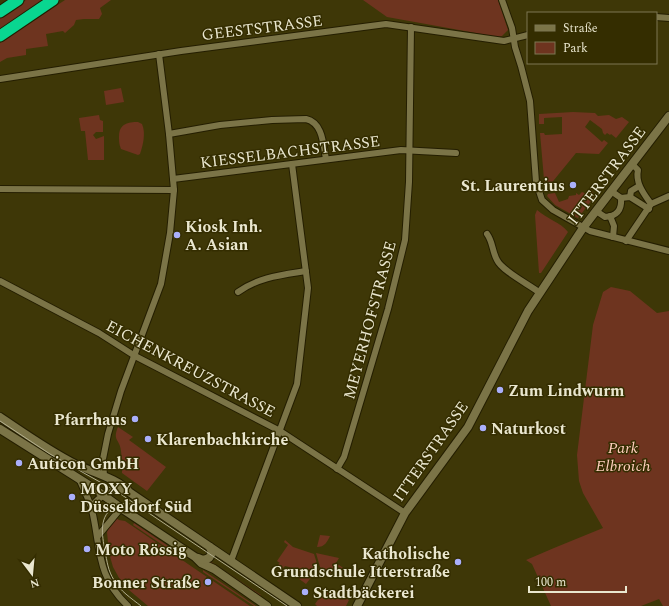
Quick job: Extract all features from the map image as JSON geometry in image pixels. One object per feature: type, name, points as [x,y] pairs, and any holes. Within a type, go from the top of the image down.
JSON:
[{"type":"highway","points":[[0,12],[18,0]]},
{"type":"highway","points":[[0,36],[54,0]]},
{"type":"main road","name":"ITTERSTRASSE","points":[[357,606],[404,513],[468,427],[516,332],[540,293],[583,228],[669,116]]},
{"type":"main road","points":[[0,417],[76,464],[104,476],[126,489],[297,606]]},
{"type":"main road","points":[[0,429],[79,478],[195,557],[201,563],[214,569],[267,606]]},
{"type":"main road","points":[[195,557],[203,560],[209,558],[212,553],[210,546]]},
{"type":"street","points":[[502,0],[512,28],[530,101],[537,189],[542,200],[547,205],[583,228],[626,241],[669,251]]},
{"type":"street","points":[[657,17],[669,18]]},
{"type":"street","name":"GEESTSTRASSE","points":[[0,79],[159,54],[386,24],[504,41],[527,35]]},
{"type":"street","name":"MEYERHOFSTRASSE","points":[[337,469],[346,450],[401,260],[405,236],[409,182],[411,27]]},
{"type":"street","points":[[104,476],[103,459],[108,434],[121,391],[164,274],[170,233],[174,179],[170,134],[159,54]]},
{"type":"street","points":[[170,134],[220,125],[272,120],[306,119],[311,120],[317,126],[326,159]]},
{"type":"street","name":"KIESSELBACHSTRASSE","points":[[174,179],[401,150],[409,151]]},
{"type":"street","points":[[409,151],[456,153]]},
{"type":"street","points":[[231,561],[297,384],[308,297],[292,164]]},
{"type":"street","points":[[632,164],[638,170],[637,175],[639,186],[650,207]]},
{"type":"street","points":[[630,197],[631,191],[639,186]]},
{"type":"street","points":[[0,189],[174,190]]},
{"type":"street","points":[[611,191],[621,198],[630,197],[650,207]]},
{"type":"street","points":[[626,241],[650,207],[669,196]]},
{"type":"street","points":[[596,211],[602,216],[610,216],[619,211],[621,207],[621,198]]},
{"type":"street","points":[[610,216],[614,226],[613,237]]},
{"type":"street","points":[[487,234],[491,240],[497,262],[540,293]]},
{"type":"street","points":[[238,292],[262,279],[306,271]]},
{"type":"street","name":"EICHENKREUZSTRASSE","points":[[0,281],[99,333],[135,356],[280,431],[404,513]]},
{"type":"street","points":[[79,478],[92,509],[95,530],[98,536],[100,555],[106,578],[116,594],[128,606]]},
{"type":"street","points":[[92,509],[92,505],[95,501],[104,496],[118,490],[129,492]]},
{"type":"street","points":[[98,536],[121,508]]},
{"type":"green space","points":[[26,0],[46,0],[0,31],[0,17]]},
{"type":"green space","points":[[65,0],[111,0],[100,8],[102,14],[99,19],[76,20],[74,25],[65,33],[63,31],[46,34],[48,46],[26,49],[26,55],[7,58],[0,62],[0,43]]},
{"type":"green space","points":[[363,0],[498,0],[508,30],[502,36],[498,37],[387,17]]},
{"type":"green space","points":[[121,88],[124,102],[106,105],[104,91]]},
{"type":"green space","points":[[573,112],[595,113],[598,116],[609,115],[616,119],[622,117],[629,122],[616,138],[611,134],[610,135],[607,133],[605,135],[602,129],[590,120],[585,127],[602,142],[604,140],[608,143],[599,154],[576,153],[545,191],[540,133],[544,133],[545,135],[562,134],[562,117],[544,118],[544,124],[539,124],[539,114]]},
{"type":"green space","points":[[99,115],[100,120],[103,121],[103,132],[96,132],[93,135],[96,139],[104,136],[104,160],[88,160],[85,131],[81,131],[79,118]]},
{"type":"green space","points":[[138,122],[142,124],[144,135],[140,154],[138,155],[121,149],[119,144],[119,132],[125,124]]},
{"type":"green space","points":[[591,189],[595,196],[578,218],[555,205],[547,196],[548,194],[555,193],[559,202],[568,199],[569,196],[576,195],[576,193],[579,195],[582,192],[587,194]]},
{"type":"green space","points":[[537,210],[568,232],[541,273],[539,273],[535,215]]},
{"type":"green space","name":"Park Elbroich","points":[[611,287],[630,291],[657,313],[669,311],[669,606],[663,606],[659,599],[641,606],[551,606],[532,564],[526,560],[603,528],[583,493],[579,481],[577,455],[593,325],[603,292]]},
{"type":"green space","points":[[118,427],[133,437],[129,440],[166,467],[147,491],[122,473],[121,451],[116,438]]},
{"type":"green space","points":[[115,517],[119,520],[125,521],[207,577],[204,581],[209,585],[213,581],[250,606],[148,606],[123,585],[113,567],[109,553],[107,532]]},
{"type":"green space","points":[[134,523],[180,554],[179,556],[133,525]]},
{"type":"green space","points":[[320,535],[330,536],[324,545],[317,547]]},
{"type":"green space","points":[[285,540],[293,547],[314,554],[319,570],[306,584],[294,575],[295,571],[285,566],[283,568],[278,564],[280,563],[277,561],[288,545],[284,542]]},
{"type":"green space","points":[[316,553],[339,558],[336,563],[352,574],[355,569],[361,569],[358,577],[353,578],[333,568],[330,574],[320,567]]},
{"type":"green space","points":[[210,561],[261,595],[259,597],[209,562]]},
{"type":"green space","points":[[203,570],[256,606],[203,572]]},
{"type":"green space","points":[[325,590],[338,599],[341,596],[349,600],[346,606],[317,606],[315,604]]},
{"type":"tram line","points":[[0,421],[50,454],[116,491],[287,606]]},
{"type":"tram line","points":[[134,505],[120,504],[110,510],[104,520],[102,532],[107,562],[112,577],[116,584],[141,606]]},
{"type":"place","name":"St. Laurentius","points":[[573,185]]},
{"type":"place","name":"Kiosk Inh. A. Asian","points":[[177,235]]},
{"type":"place","name":"Zum Lindwurm","points":[[500,390]]},
{"type":"place","name":"Pfarrhaus","points":[[135,419]]},
{"type":"place","name":"Naturkost","points":[[483,428]]},
{"type":"place","name":"Klarenbachkirche","points":[[148,439]]},
{"type":"place","name":"Auticon GmbH","points":[[19,463]]},
{"type":"place","name":"MOXY Düsseldorf Süd","points":[[72,497]]},
{"type":"place","name":"Moto Rössig","points":[[87,549]]},
{"type":"place","name":"Katholische Grundschule Itterstraße","points":[[458,562]]},
{"type":"place","name":"Bonner Straße","points":[[208,582]]},
{"type":"place","name":"Stadtbäckerei","points":[[305,592]]}]
